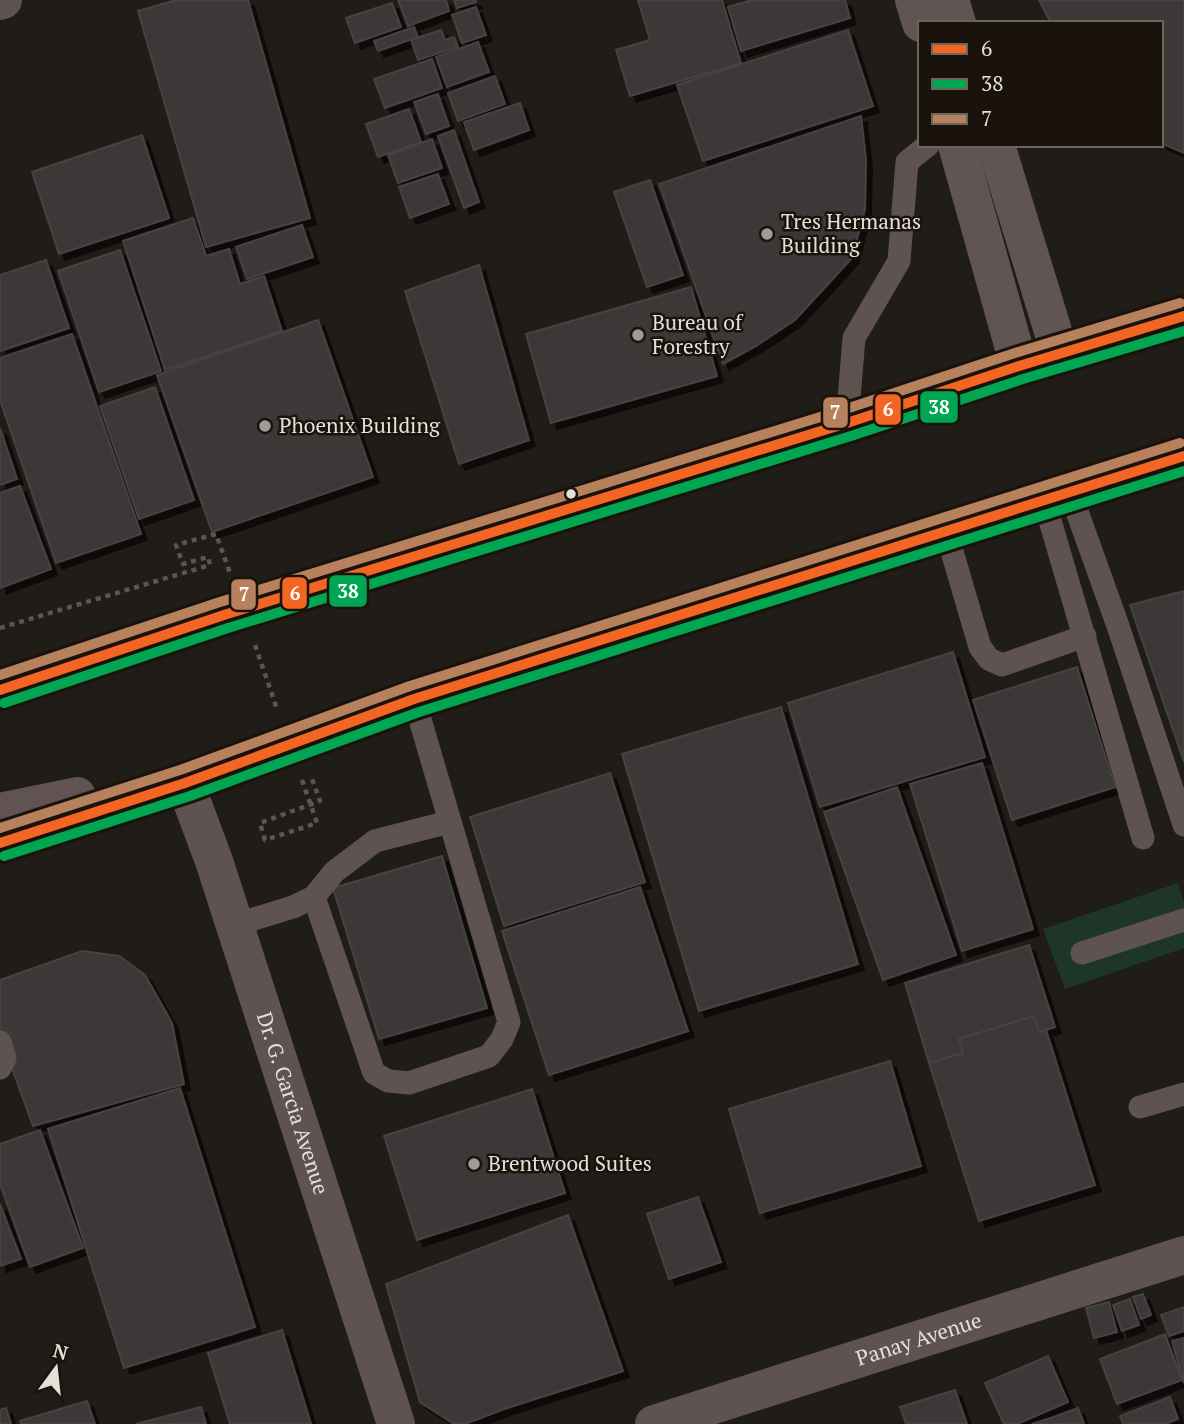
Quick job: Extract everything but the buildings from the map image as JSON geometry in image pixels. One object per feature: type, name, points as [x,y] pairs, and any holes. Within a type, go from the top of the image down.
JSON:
[{"type":"main road","points":[[914,0],[920,21]]},
{"type":"main road","points":[[950,0],[956,21]]},
{"type":"main road","points":[[958,147],[1019,366]]},
{"type":"main road","points":[[997,147],[1060,354]]},
{"type":"main road","points":[[0,690],[224,615],[1184,316]]},
{"type":"main road","points":[[0,844],[185,783],[414,699],[1184,456]]},
{"type":"main road","points":[[0,812],[238,764]]},
{"type":"street","name":"Dr. G. Garcia Avenue","points":[[185,783],[234,925],[396,1424]]},
{"type":"street","name":"Panay Avenue","points":[[653,1424],[1184,1255]]},
{"type":"lane","points":[[847,423],[854,338],[899,261],[907,162],[926,147]]},
{"type":"lane","points":[[1057,496],[1086,636],[1143,838]]},
{"type":"lane","points":[[1057,496],[1117,623],[1184,825]]},
{"type":"lane","points":[[946,531],[980,647],[989,659],[1002,665],[1086,636]]},
{"type":"lane","points":[[314,897],[374,1073],[388,1081],[409,1083],[489,1056],[502,1039],[509,1022],[414,699]]},
{"type":"lane","points":[[234,925],[293,907],[314,897],[334,872],[374,841],[449,822]]},
{"type":"lane","points":[[1082,953],[1184,920]]},
{"type":"lane","points":[[0,1042],[5,1058],[0,1068]]},
{"type":"lane","points":[[1140,1107],[1184,1094]]},
{"type":"path","points":[[0,628],[210,565],[208,557],[183,564],[176,545],[216,534],[230,574]]},
{"type":"path","points":[[253,639],[280,718]]},
{"type":"path","points":[[299,771],[317,823],[265,840],[260,823],[320,801]]},
{"type":"green space","points":[[1178,883],[1184,902],[1184,948],[1065,989],[1043,929]]},
{"type":"transit line","name":"7","points":[[0,675],[220,602],[1180,303]]},
{"type":"transit line","name":"6","points":[[0,690],[224,615],[1184,316]]},
{"type":"transit line","name":"38","points":[[4,703],[228,628],[1184,331]]},
{"type":"transit line","name":"7","points":[[0,828],[180,770],[410,686],[1180,443]]},
{"type":"transit line","name":"6","points":[[0,843],[185,783],[414,699],[1184,456]]},
{"type":"transit line","name":"38","points":[[4,856],[190,796],[419,712],[1184,471]]},
{"type":"place","name":"Tres Hermanas Building","points":[[767,234]]},
{"type":"place","name":"Bureau of Forestry","points":[[638,335]]},
{"type":"place","name":"Phoenix Building","points":[[265,426]]},
{"type":"place","name":"Brentwood Suites","points":[[474,1164]]}]
